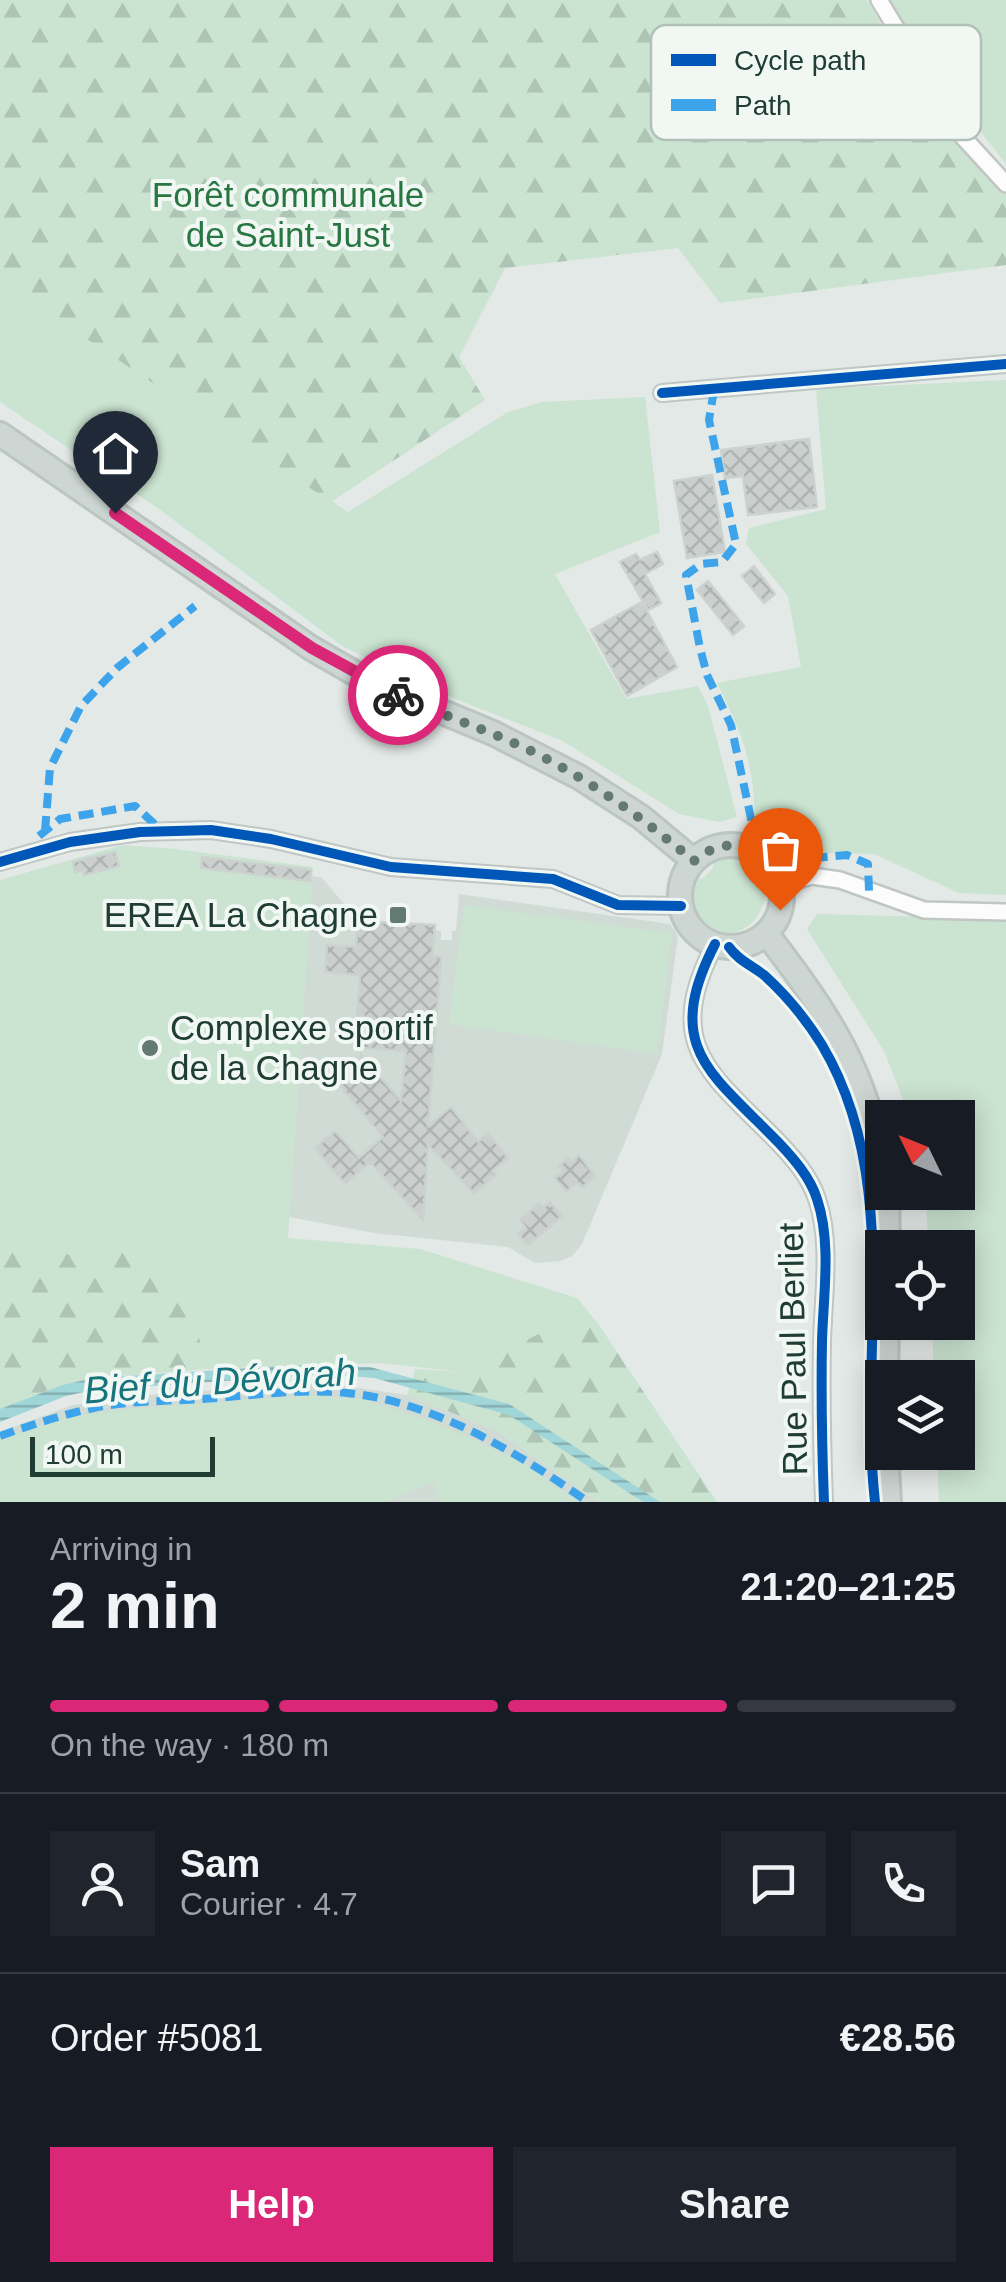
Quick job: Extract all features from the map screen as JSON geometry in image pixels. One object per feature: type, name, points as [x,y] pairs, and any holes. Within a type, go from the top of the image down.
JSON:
[{"type":"main road","points":[[0,434],[312,648],[370,682],[493,734],[579,777],[641,816],[694,861]]},
{"type":"main road","points":[[726,845],[750,848],[770,863],[781,884],[780,910],[766,933],[744,945],[715,944],[700,936],[688,923],[681,906],[682,882],[694,861],[703,853],[726,845]]},
{"type":"main road","points":[[766,933],[838,1034],[866,1100]]},
{"type":"main road","points":[[887,1470],[889,1502]]},
{"type":"street","points":[[878,0],[893,25]]},
{"type":"street","points":[[966,140],[1006,184]]},
{"type":"street","points":[[662,393],[1006,364]]},
{"type":"street","points":[[0,862],[70,842],[140,832],[212,830],[271,839],[391,867],[553,879],[618,905],[681,906]]},
{"type":"street","points":[[781,884],[812,876],[840,880],[924,910],[1006,912]]},
{"type":"street","name":"Rue Paul Berliet","points":[[715,944],[698,977],[690,1021],[698,1053],[718,1081],[806,1176],[818,1200],[824,1246],[824,1502]]},
{"type":"shaded area","points":[[312,876],[322,878],[345,905],[344,924],[357,925],[358,921],[435,925],[434,930],[441,931],[441,940],[452,940],[452,931],[456,931],[459,894],[670,924],[676,932],[662,1054],[582,1244],[572,1256],[535,1263],[508,1247],[374,1233],[289,1217]]},
{"type":"shaded area","points":[[319,1382],[407,1395],[496,1430],[599,1502],[0,1502],[0,1432],[70,1406],[110,1398]]},
{"type":"green space","name":"Forêt communale de Saint-Just","points":[[0,0],[867,0],[882,25],[651,25],[651,140],[962,140],[1006,195],[1006,265],[720,303],[678,248],[505,268],[459,357],[485,400],[331,502],[0,281]]},
{"type":"green space","points":[[888,0],[1006,0],[1006,164],[981,132],[981,25],[903,25]]},
{"type":"green space","points":[[0,281],[348,512],[508,412],[542,402],[645,397],[660,532],[555,574],[626,699],[698,686],[708,706],[737,817],[720,822],[679,814],[563,741],[435,691],[342,646],[159,509],[0,402]]},
{"type":"green space","points":[[1006,380],[1006,895],[959,893],[874,854],[798,852],[755,816],[745,747],[717,683],[801,667],[788,596],[746,544],[749,528],[826,509],[816,389]]},
{"type":"green space","name":"Complexe sportif de la Chagne","points":[[123,845],[313,867],[288,1238],[420,1249],[577,1298],[599,1325],[560,1323],[519,1344],[478,1354],[460,1372],[381,1363],[207,1369],[191,1306],[114,1248],[46,1257],[0,1230],[0,880]]},
{"type":"green space","points":[[723,858],[747,863],[761,874],[765,890],[753,921],[740,931],[723,932],[704,922],[694,907],[696,879],[702,879],[713,868],[713,862]]},
{"type":"green space","points":[[464,905],[672,933],[657,1054],[449,1024]]},
{"type":"green space","points":[[817,914],[1006,919],[1006,1502],[939,1502],[938,1470],[975,1470],[975,1360],[933,1360],[933,1340],[975,1340],[975,1230],[927,1230],[927,1210],[975,1210],[975,1100],[903,1100],[884,1051],[807,929]]},
{"type":"green space","points":[[0,1230],[46,1257],[114,1248],[129,1250],[191,1306],[207,1369],[94,1378],[62,1385],[0,1409]]},
{"type":"green space","points":[[560,1323],[599,1325],[717,1502],[599,1502],[496,1430],[407,1395],[415,1369],[460,1372],[478,1354],[519,1344]]},
{"type":"green space","points":[[309,1395],[363,1399],[436,1423],[522,1462],[579,1502],[441,1502],[433,1482],[386,1502],[0,1502],[0,1439],[72,1416]]},
{"type":"water","name":"Bief du Dévorah","points":[[299,1365],[370,1367],[509,1404],[660,1502],[643,1502],[509,1415],[374,1378],[324,1374],[93,1390],[66,1396],[0,1422],[0,1409],[62,1385],[94,1378]]},
{"type":"building","points":[[809,439],[817,507],[748,515],[743,476],[725,478],[721,450]]},
{"type":"building","points":[[712,475],[725,552],[687,558],[674,481]]},
{"type":"building","points":[[657,552],[663,564],[645,574],[661,603],[648,610],[620,562],[636,554],[640,560]]},
{"type":"building","points":[[754,566],[775,594],[764,603],[742,576]]},
{"type":"building","points":[[708,581],[744,626],[733,635],[697,590]]},
{"type":"building","points":[[642,602],[677,667],[627,696],[591,630]]},
{"type":"building","points":[[115,852],[119,866],[84,875],[83,870],[75,872],[73,862]]},
{"type":"building","points":[[202,857],[311,870],[310,881],[201,868]]},
{"type":"building","points":[[358,921],[435,925],[432,956],[441,957],[428,1126],[451,1107],[478,1142],[488,1133],[508,1158],[492,1171],[496,1175],[474,1193],[428,1145],[423,1220],[370,1162],[345,1184],[315,1148],[335,1131],[359,1158],[383,1137],[338,1083],[354,1070],[360,1079],[361,1055],[401,1101],[406,1051],[362,1048],[364,1016],[357,1016],[360,975],[325,972],[327,945],[356,947]]},
{"type":"building","points":[[579,1155],[595,1176],[582,1188],[577,1182],[566,1192],[555,1178],[563,1171],[559,1166]]},
{"type":"building","points":[[550,1202],[562,1216],[528,1245],[518,1234],[526,1228],[520,1220],[539,1203],[543,1208]]},
{"type":"marked path","points":[[714,390],[709,420],[736,544],[722,562],[701,564],[686,575],[707,675],[731,725],[753,828],[791,856],[805,859],[847,855],[868,864],[869,891]]},
{"type":"marked path","points":[[45,831],[50,768],[81,706],[117,668],[195,606]]},
{"type":"marked path","points":[[39,836],[60,819],[135,806],[162,831]]},
{"type":"marked path","points":[[0,1436],[64,1415],[115,1404],[292,1392],[347,1393],[411,1407],[474,1432],[588,1502]]},
{"type":"cycle path","points":[[662,393],[1006,364]]},
{"type":"cycle path","points":[[0,862],[70,842],[140,832],[211,830],[271,839],[391,867],[553,879],[618,905],[681,906]]},
{"type":"cycle path","points":[[715,944],[693,1009],[694,1034],[701,1056],[714,1076],[801,1169],[822,1216],[824,1502]]},
{"type":"cycle path","points":[[729,947],[780,991],[816,1035],[847,1098],[862,1153],[873,1269],[871,1445],[875,1502]]},
{"type":"way so far","points":[[398,695],[493,734],[579,777],[641,816],[694,861],[703,853],[726,845],[750,848],[761,854],[781,884],[780,910]]},
{"type":"place","name":"EREA La Chagne","points":[[398,915]]},
{"type":"place","name":"Complexe sportif de la Chagne","points":[[150,1048]]},
{"type":"route","points":[[115,513],[312,648],[398,695]]}]
